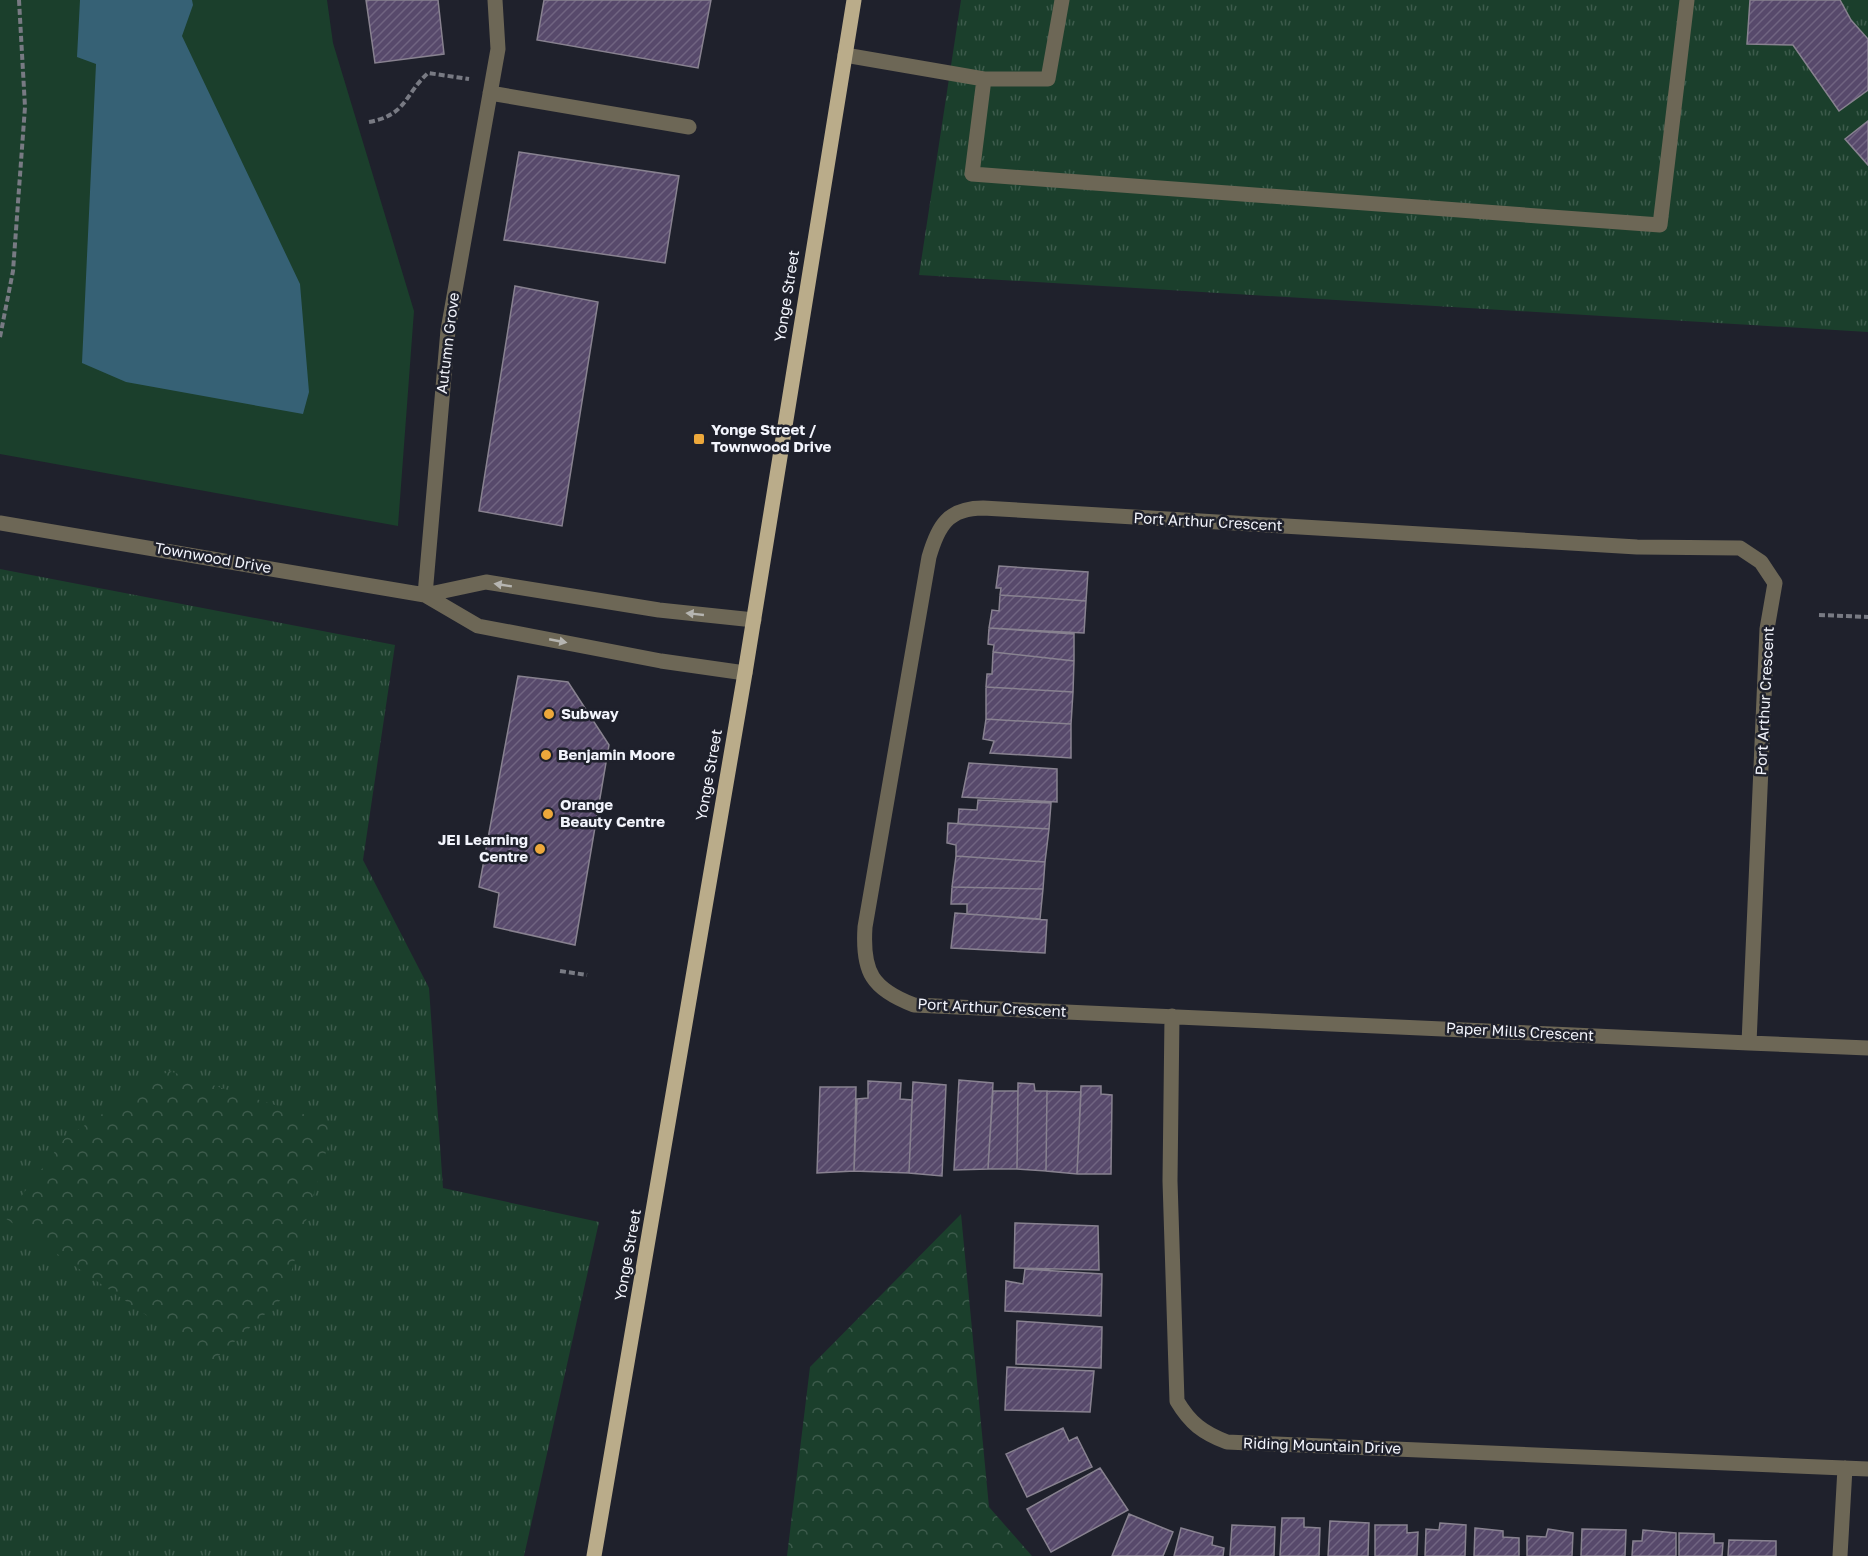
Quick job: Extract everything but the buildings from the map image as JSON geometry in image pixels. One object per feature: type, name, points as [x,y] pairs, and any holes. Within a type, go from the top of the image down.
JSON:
[{"type":"main road","name":"Yonge Street","points":[[594,1556],[745,673],[854,0]]},
{"type":"street","name":"Autumn Grove","points":[[425,595],[448,330],[498,50],[495,0]]},
{"type":"street","points":[[844,55],[984,79],[1048,79],[1062,0]]},
{"type":"street","points":[[984,79],[972,174],[1660,225],[1687,0]]},
{"type":"street","points":[[490,93],[689,127]]},
{"type":"street","name":"Port Arthur Crescent","points":[[1172,1016],[914,1005],[893,997],[877,985],[867,970],[863,949],[865,927],[929,557],[935,536],[947,519],[964,509],[983,508],[1637,547],[1740,548],[1761,562],[1775,583],[1767,629],[1749,1043]]},
{"type":"street","name":"Townwood Drive","points":[[0,523],[425,595],[478,626],[651,659],[745,673]]},
{"type":"street","name":"Townwood Drive","points":[[425,595],[486,582],[659,610],[753,620]]},
{"type":"street","name":"Paper Mills Crescent","points":[[1172,1016],[1868,1048]]},
{"type":"street","name":"Riding Mountain Drive","points":[[1172,1016],[1170,1181],[1177,1401],[1186,1417],[1204,1433],[1227,1442],[1868,1469]]},
{"type":"street","points":[[1840,1556],[1845,1468]]},
{"type":"path","points":[[0,337],[13,271],[25,106],[19,0]]},
{"type":"path","points":[[369,122],[385,119],[405,104],[417,83],[428,73],[472,79]]},
{"type":"path","points":[[1819,615],[1868,617]]},
{"type":"path","points":[[560,971],[587,975]]},
{"type":"green space","points":[[0,0],[327,0],[333,43],[414,311],[398,526],[0,454]]},
{"type":"green space","points":[[961,0],[1868,0],[1868,332],[919,275]]},
{"type":"green space","points":[[0,569],[395,645],[363,860],[429,988],[443,1188],[599,1222],[524,1556],[0,1556]]},
{"type":"green space","points":[[169,1071],[334,1124],[284,1297],[213,1361],[5,1218],[65,1138]]},
{"type":"green space","points":[[961,1214],[989,1507],[1032,1556],[787,1556],[810,1367]]},
{"type":"water","points":[[80,0],[192,0],[193,5],[182,36],[300,284],[309,392],[303,414],[126,382],[82,363],[96,64],[77,57]]},
{"type":"place","name":"Yonge Street / Townwood Drive","points":[[699,439]]},
{"type":"place","name":"Subway","points":[[549,714]]},
{"type":"place","name":"Benjamin Moore","points":[[546,755]]},
{"type":"place","name":"Orange Beauty Centre","points":[[548,814]]},
{"type":"place","name":"JEI Learning Centre","points":[[540,849]]}]
